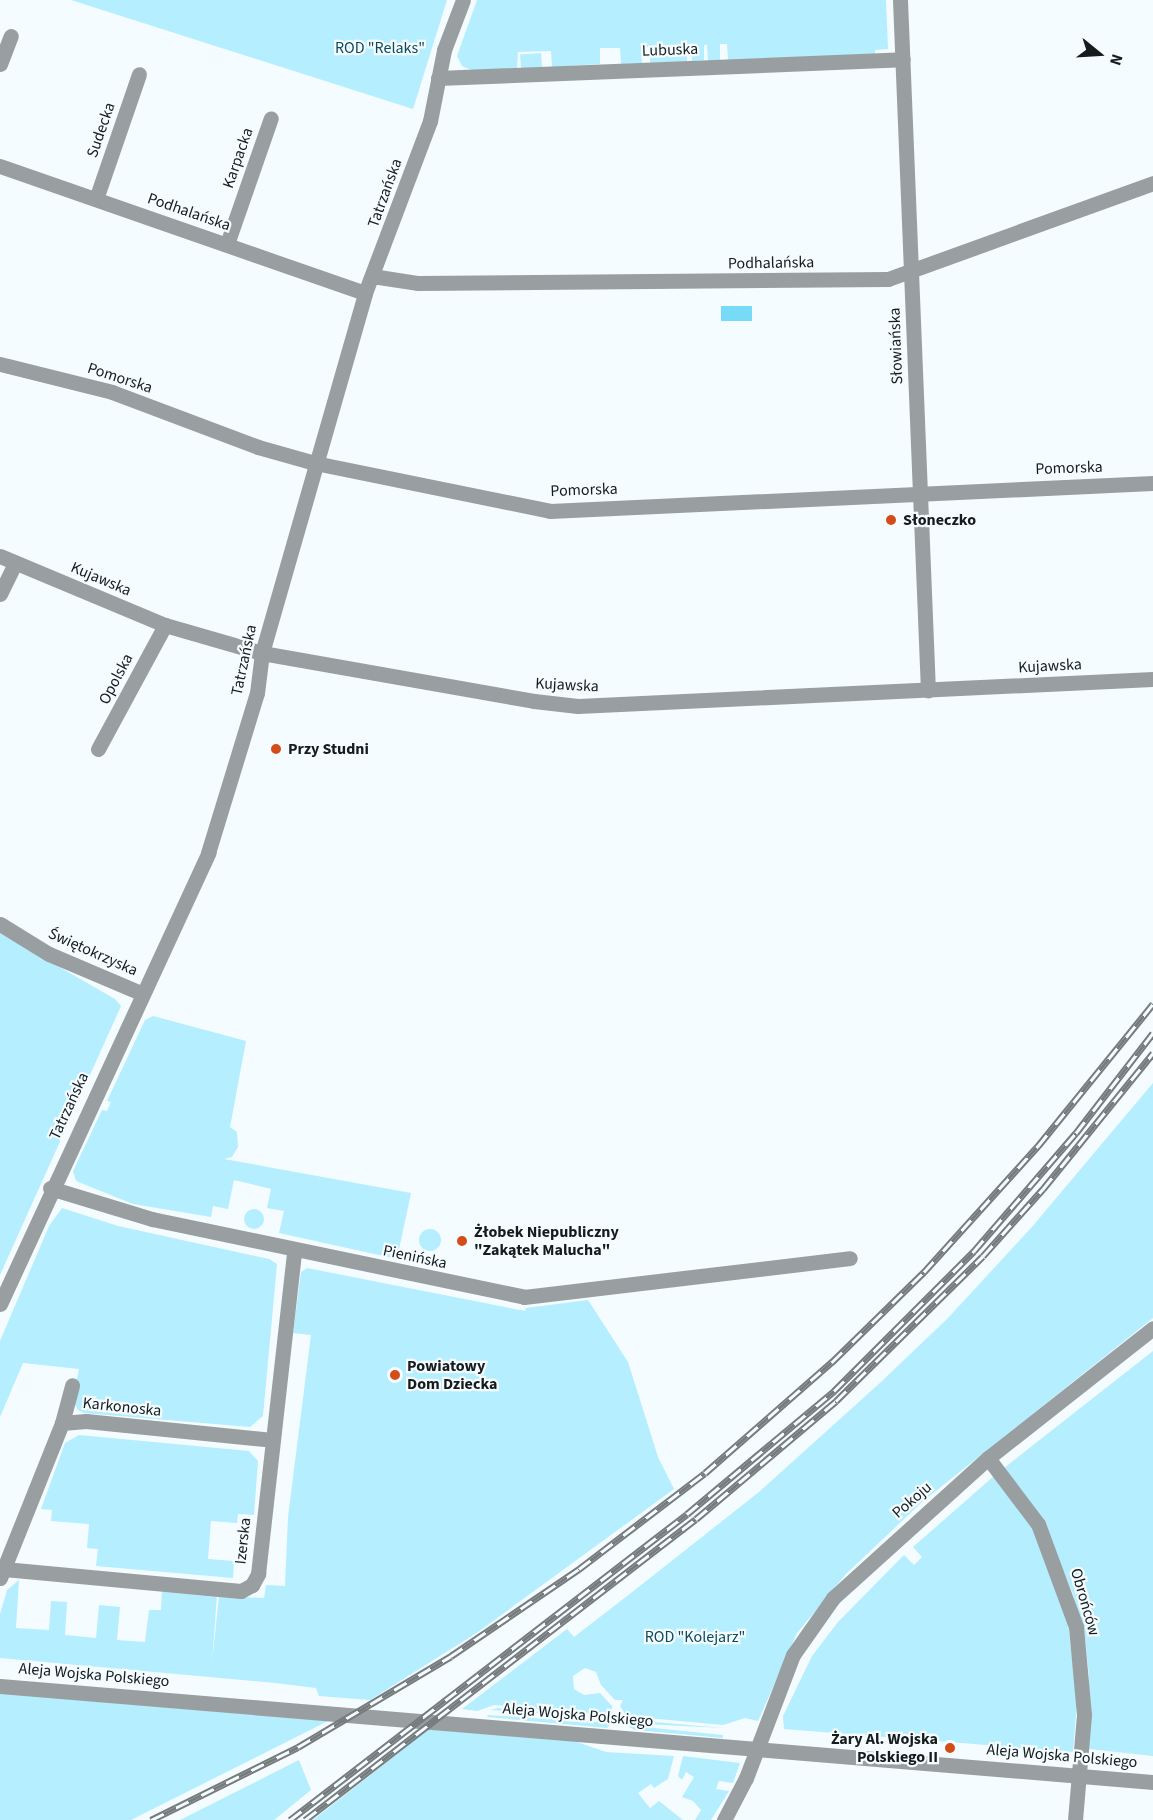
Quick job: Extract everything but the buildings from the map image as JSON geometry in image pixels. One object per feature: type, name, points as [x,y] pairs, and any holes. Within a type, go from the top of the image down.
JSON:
[{"type":"street","name":"Tatrzańska","points":[[0,1304],[50,1188],[208,853],[257,693],[261,653],[365,293],[430,121],[438,78],[463,0]]},
{"type":"street","name":"Słowiańska","points":[[900,0],[928,690]]},
{"type":"street","points":[[0,64],[11,36]]},
{"type":"street","name":"Lubuska","points":[[438,78],[903,59]]},
{"type":"street","name":"Sudecka","points":[[96,199],[139,74]]},
{"type":"street","name":"Karpacka","points":[[227,244],[271,118]]},
{"type":"street","name":"Podhalańska","points":[[0,166],[365,293]]},
{"type":"street","name":"Podhalańska","points":[[372,276],[418,283],[888,279],[912,273],[1153,183]]},
{"type":"street","name":"Pomorska","points":[[0,364],[112,392],[258,447],[315,463],[550,511],[1153,483]]},
{"type":"street","name":"Kujawska","points":[[0,556],[165,625],[261,653],[578,706],[1153,679]]},
{"type":"street","points":[[0,594],[15,563]]},
{"type":"street","name":"Opolska","points":[[98,749],[165,625]]},
{"type":"street","name":"Świętokrzyska","points":[[0,924],[49,954],[141,993]]},
{"type":"street","name":"Pienińska","points":[[50,1188],[125,1213],[294,1251],[524,1297],[850,1258]]},
{"type":"street","name":"Izerska","points":[[2,1573],[219,1589],[248,1588],[258,1574],[294,1251]]},
{"type":"street","name":"Pokoju","points":[[724,1820],[757,1750],[787,1669],[812,1623],[856,1574],[988,1458],[1153,1328]]},
{"type":"street","points":[[62,1423],[72,1385]]},
{"type":"street","name":"Karkonoska","points":[[2,1573],[62,1423],[86,1421],[272,1440]]},
{"type":"street","name":"Obrońców","points":[[988,1458],[1038,1524],[1071,1608],[1083,1686],[1075,1820]]},
{"type":"street","name":"Aleja Wojska Polskiego","points":[[0,1686],[1153,1782]]},
{"type":"green space","name":"ROD \"Relaks\"","points":[[71,0],[447,0],[413,109]]},
{"type":"green space","points":[[477,0],[886,0],[888,49],[875,50],[875,54],[728,60],[727,44],[720,44],[720,60],[708,61],[707,45],[704,45],[704,60],[692,61],[691,45],[687,46],[687,62],[650,63],[650,47],[641,47],[642,63],[621,64],[620,48],[600,48],[600,64],[552,67],[551,51],[518,52],[517,68],[474,71],[462,66],[457,56]]},
{"type":"green space","points":[[541,53],[542,67],[521,68],[520,54]]},
{"type":"green space","points":[[0,933],[115,999],[121,1006],[0,1275]]},
{"type":"green space","points":[[153,1016],[246,1041],[230,1127],[237,1132],[238,1147],[232,1157],[224,1159],[411,1193],[397,1259],[279,1233],[284,1211],[267,1208],[271,1189],[234,1180],[228,1209],[213,1206],[211,1217],[133,1204],[76,1181],[73,1171],[102,1110],[107,1111],[111,1102],[107,1101],[145,1020]]},
{"type":"green space","name":"ROD \"Kolejarz\"","points":[[1153,1083],[1153,1318],[922,1502],[846,1574],[797,1633],[758,1721],[745,1718],[723,1725],[626,1716],[620,1706],[623,1700],[615,1700],[601,1685],[596,1672],[585,1668],[573,1676],[574,1689],[584,1695],[600,1693],[612,1706],[612,1715],[494,1705],[477,1711],[462,1709],[567,1629],[574,1637],[631,1593],[759,1492],[881,1382],[948,1318],[1031,1228]]},
{"type":"green space","points":[[62,1208],[118,1226],[269,1259],[277,1264],[263,1416],[250,1427],[84,1413],[78,1410],[73,1400],[79,1369],[23,1363],[0,1417],[0,1341],[49,1226]]},
{"type":"green space","points":[[254,1209],[261,1212],[264,1219],[261,1226],[254,1229],[247,1226],[244,1219],[247,1212]]},
{"type":"green space","points":[[430,1229],[438,1232],[441,1240],[438,1248],[430,1251],[422,1248],[419,1240],[422,1232]]},
{"type":"green space","points":[[307,1268],[525,1311],[526,1308],[588,1300],[628,1362],[658,1457],[674,1489],[478,1632],[370,1700],[319,1696],[316,1688],[275,1683],[0,1658],[0,1614],[7,1590],[19,1580],[16,1628],[49,1630],[51,1601],[67,1602],[65,1635],[96,1638],[99,1605],[120,1607],[117,1640],[145,1642],[149,1610],[161,1610],[162,1590],[217,1595],[212,1663],[219,1596],[264,1598],[266,1585],[285,1586],[288,1517],[311,1335],[293,1333],[301,1272]]},
{"type":"green space","points":[[1153,1351],[1153,1756],[1088,1749],[1089,1676],[1085,1638],[1073,1594],[1043,1522],[1004,1468]]},
{"type":"green space","points":[[79,1435],[249,1451],[258,1461],[254,1515],[238,1514],[237,1523],[211,1521],[208,1559],[234,1561],[233,1578],[96,1566],[98,1549],[87,1548],[89,1524],[51,1521],[52,1510],[41,1509],[65,1443]]},
{"type":"green space","points":[[994,1476],[1033,1528],[1068,1622],[1077,1703],[1073,1752],[784,1729],[783,1716],[812,1656],[838,1622],[904,1555],[914,1565],[922,1557],[913,1547]]},
{"type":"green space","points":[[0,1692],[328,1721],[131,1820],[0,1820]]},
{"type":"green space","points":[[499,1708],[597,1717],[490,1710]]},
{"type":"green space","points":[[488,1715],[612,1723],[607,1728],[487,1717]]},
{"type":"green space","points":[[631,1720],[724,1728],[643,1724]]},
{"type":"green space","points":[[625,1725],[723,1735],[723,1738],[635,1730]]},
{"type":"green space","points":[[431,1727],[565,1738],[606,1752],[674,1756],[668,1779],[654,1788],[651,1784],[638,1793],[650,1808],[659,1801],[683,1820],[313,1820]]},
{"type":"green space","points":[[683,1756],[740,1763],[733,1783],[719,1781],[716,1789],[729,1791],[711,1820],[695,1820],[701,1810],[693,1801],[682,1797],[694,1777],[686,1772],[682,1780],[678,1776]]},
{"type":"green space","points":[[299,1760],[311,1790],[274,1820],[180,1820]]},
{"type":"shaded area","points":[[721,306],[752,306],[752,321],[721,321]]},
{"type":"railway","points":[[151,1820],[298,1747],[451,1656],[579,1569],[705,1473],[832,1362],[924,1272],[1038,1146],[1153,1004]]},
{"type":"railway","points":[[290,1820],[687,1514],[834,1391],[974,1251],[1076,1133],[1153,1033]]},
{"type":"railway","points":[[305,1820],[696,1519],[836,1401],[983,1256],[1043,1189],[1153,1053]]},
{"type":"place","name":"Słoneczko","points":[[891,520]]},
{"type":"place","name":"Przy Studni","points":[[276,749]]},
{"type":"place","name":"Żłobek Niepubliczny \"Zakątek Malucha\"","points":[[462,1241]]},
{"type":"place","name":"Powiatowy Dom Dziecka","points":[[395,1375]]},
{"type":"place","name":"Żary Al. Wojska Polskiego II","points":[[950,1748]]}]
